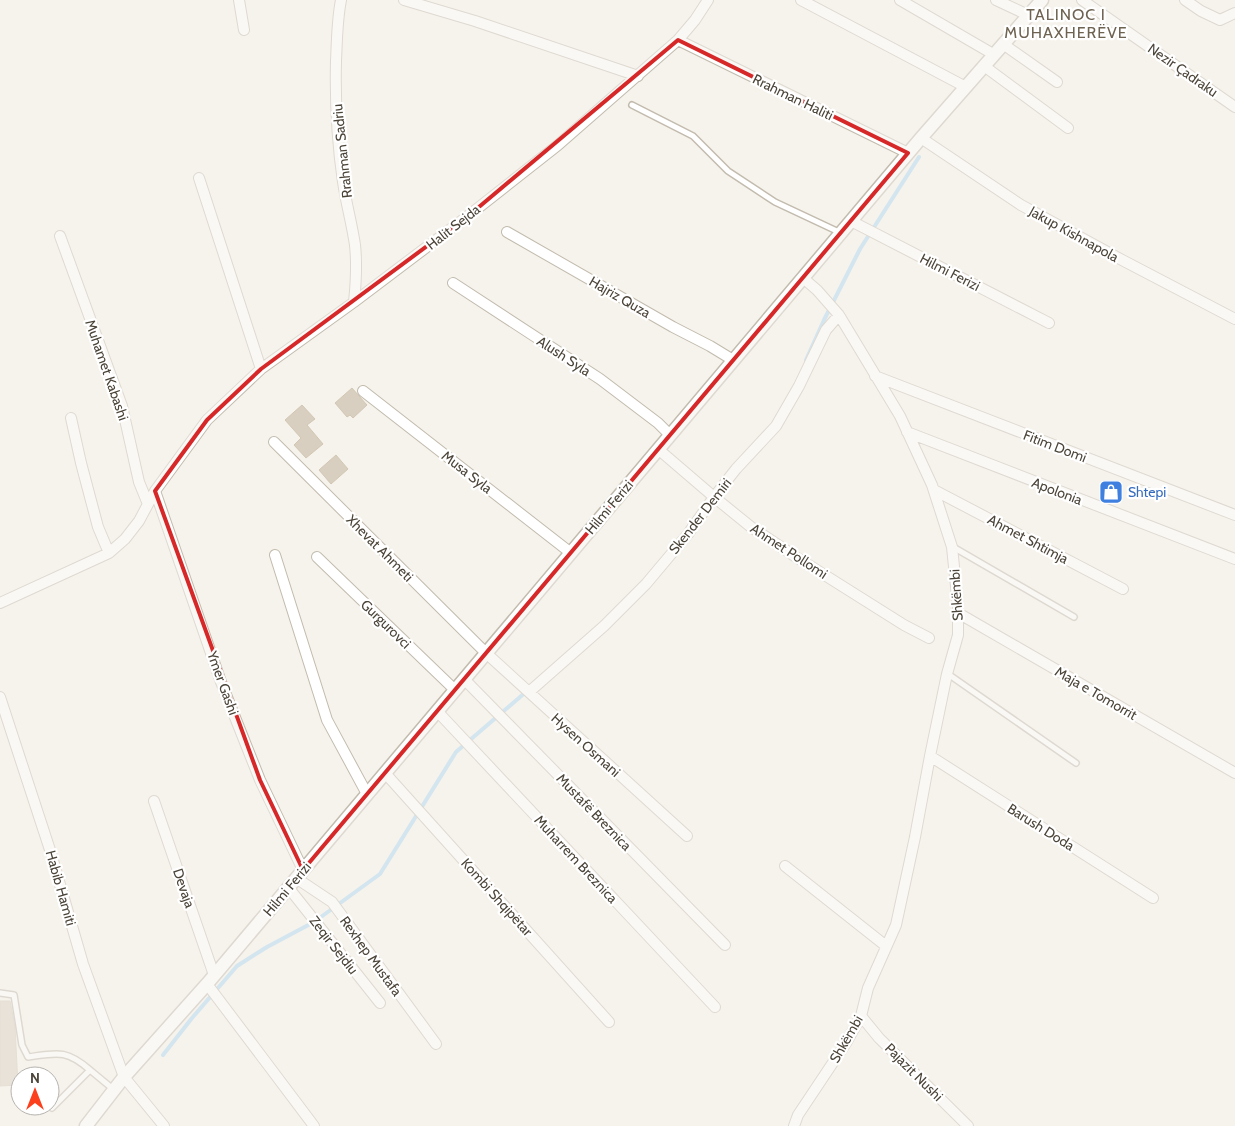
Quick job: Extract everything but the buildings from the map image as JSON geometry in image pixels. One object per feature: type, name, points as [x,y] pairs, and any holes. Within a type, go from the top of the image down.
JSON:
[{"type":"street","points":[[239,0],[244,30]]},
{"type":"street","name":"Rrahman Sadriu","points":[[341,0],[337,39],[336,110],[343,183],[355,246],[354,302]]},
{"type":"street","points":[[404,0],[475,20],[638,76]]},
{"type":"street","name":"Halit Sejda","points":[[155,491],[207,420],[261,369],[354,302],[550,151],[678,40],[695,20],[708,0]]},
{"type":"street","points":[[801,0],[965,88]]},
{"type":"street","points":[[900,0],[994,54]]},
{"type":"street","points":[[996,0],[1028,15]]},
{"type":"street","name":"Hilmi Ferizi","points":[[86,1126],[124,1077],[210,982],[908,153],[1042,0]]},
{"type":"street","name":"Nezir Çadraku","points":[[1082,0],[1235,107]]},
{"type":"street","points":[[1185,0],[1200,11],[1220,20],[1235,14]]},
{"type":"street","name":"Rrahman Haliti","points":[[678,40],[908,153]]},
{"type":"street","points":[[1003,44],[1057,82]]},
{"type":"street","points":[[984,66],[1068,128]]},
{"type":"street","name":"Jakup Kishnapola","points":[[921,138],[1021,205],[1235,320]]},
{"type":"street","points":[[200,178],[261,369]]},
{"type":"street","name":"Hilmi Ferizi","points":[[851,221],[1049,323]]},
{"type":"street","name":"Hajriz Quza","points":[[507,232],[733,360]]},
{"type":"street","name":"Muhamet Kabashi","points":[[60,236],[122,406],[139,482],[148,504]]},
{"type":"street","name":"Shkëmbi","points":[[794,1126],[798,1115],[846,1043],[861,1016],[868,988],[896,925],[947,674],[958,635],[952,546],[934,490],[900,416],[837,312],[817,290],[802,278]]},
{"type":"street","name":"Alush Syla","points":[[453,282],[600,379],[658,423],[670,435]]},
{"type":"street","name":"Skender Demiri","points":[[526,690],[604,626],[646,584],[688,534],[711,495],[776,426],[837,312]]},
{"type":"street","name":"Fitim Domi","points":[[876,376],[1235,515]]},
{"type":"street","name":"Musa Syla","points":[[363,391],[571,552]]},
{"type":"street","points":[[70,418],[98,527],[109,552]]},
{"type":"street","name":"Apolonia","points":[[907,432],[1235,559]]},
{"type":"street","name":"Xhevat Ahmeti","points":[[274,442],[486,653]]},
{"type":"street","name":"Ahmet Pollomi","points":[[658,449],[751,527],[904,625],[929,638]]},
{"type":"street","name":"Ahmet Shtimja","points":[[934,490],[1123,589]]},
{"type":"street","points":[[0,603],[109,552],[125,539],[139,521],[155,491]]},
{"type":"street","name":"Ymer Gashi","points":[[155,491],[222,682],[296,879]]},
{"type":"street","points":[[275,555],[327,720],[367,794]]},
{"type":"street","name":"Gurgurovci","points":[[317,557],[455,690]]},
{"type":"street","name":"Maja e Tomorrit","points":[[958,613],[1235,773]]},
{"type":"street","name":"Hysen Osmani","points":[[486,653],[687,836]]},
{"type":"street","name":"Mustafë Breznica","points":[[464,679],[725,944]]},
{"type":"street","name":"Habib Hamiti","points":[[0,698],[50,850],[83,964],[124,1077]]},
{"type":"street","name":"Muharrem Breznica","points":[[437,711],[714,1007]]},
{"type":"street","name":"Barush Doda","points":[[930,756],[1153,898]]},
{"type":"street","name":"Kombi Shqipëtar","points":[[385,773],[609,1022]]},
{"type":"street","name":"Devaja","points":[[154,801],[210,982]]},
{"type":"street","points":[[785,866],[886,946]]},
{"type":"street","name":"Rexhep Mustafa","points":[[296,879],[332,902],[436,1044]]},
{"type":"street","name":"Zeqir Sejdiu","points":[[296,879],[310,915],[380,1003]]},
{"type":"street","points":[[210,982],[219,1000],[314,1126]]},
{"type":"street","name":"Pajazit Nushi","points":[[861,1016],[879,1038],[968,1126]]},
{"type":"street","points":[[124,1077],[164,1126]]},
{"type":"lane","points":[[632,105],[693,136],[728,171],[774,202],[841,233]]},
{"type":"lane","points":[[952,546],[1074,616]]},
{"type":"lane","points":[[947,674],[1076,763]]},
{"type":"lane","points":[[0,993],[14,995],[22,1045],[28,1057],[56,1053],[65,1054],[79,1061],[114,1090]]},
{"type":"lane","points":[[60,1100],[90,1070]]},
{"type":"highlighted area","points":[[678,40],[908,153],[385,773],[303,870],[260,780],[155,491],[207,420],[261,369],[473,212]]},
{"type":"waterway","points":[[806,360],[860,249],[919,157]]},
{"type":"waterway","points":[[163,1055],[237,966],[267,947],[314,922],[380,874],[456,752],[527,691]]},
{"type":"place","name":"Shtepi","points":[[1111,492]]},
{"type":"district","name":"TALINOC I MUHAXHERËVE","points":[[1066,23]]}]
